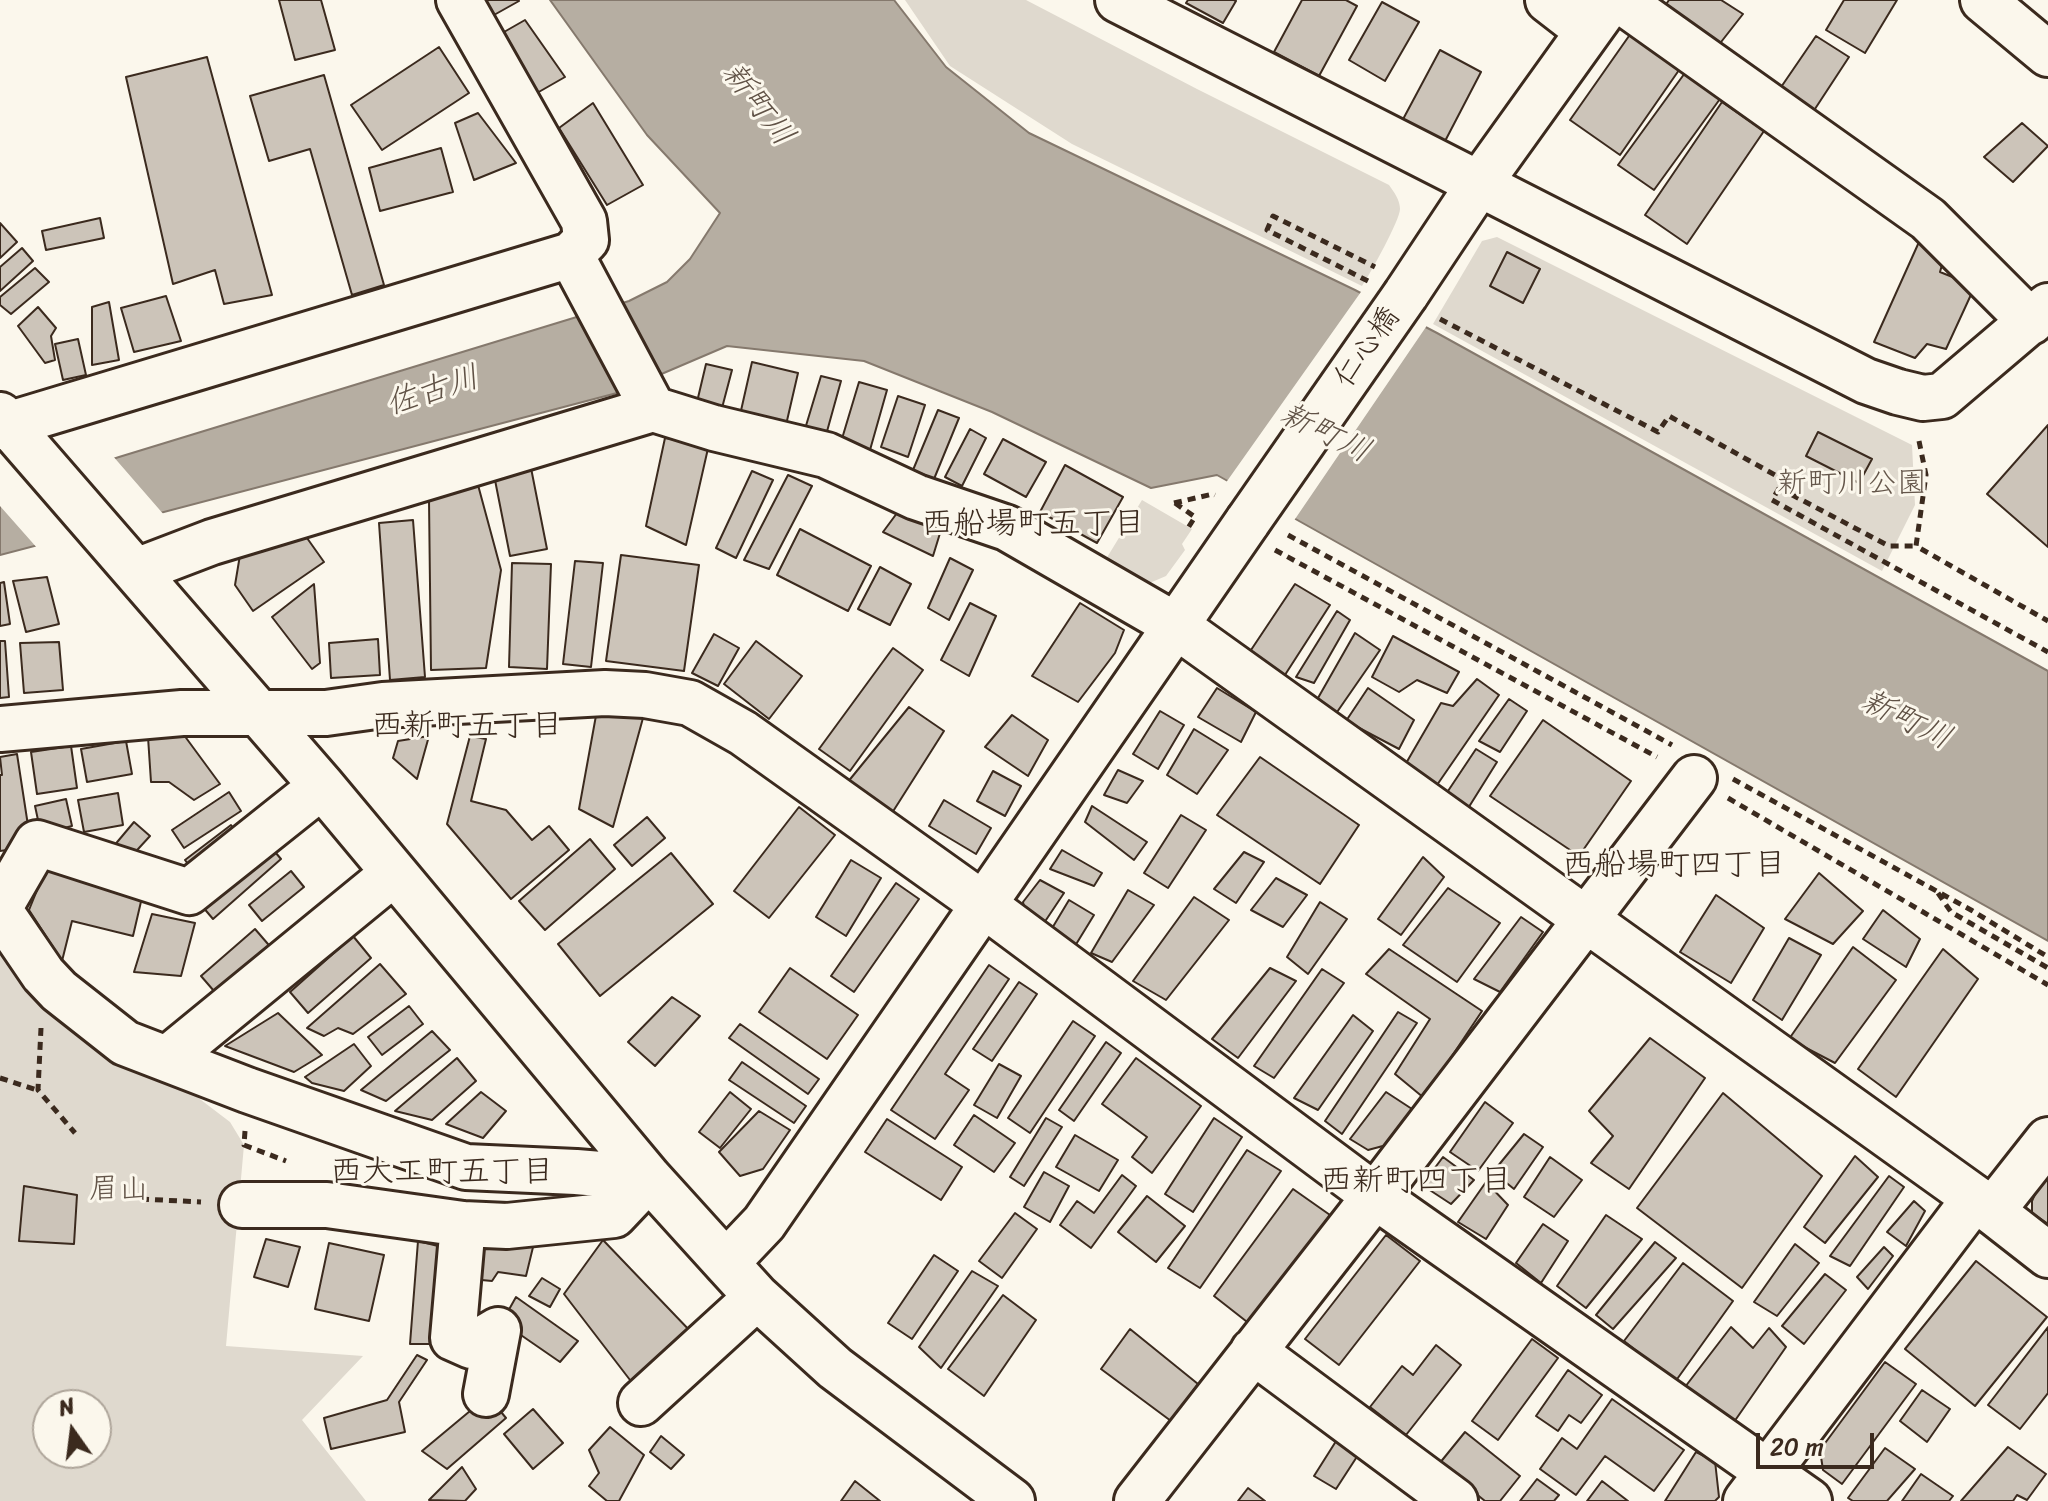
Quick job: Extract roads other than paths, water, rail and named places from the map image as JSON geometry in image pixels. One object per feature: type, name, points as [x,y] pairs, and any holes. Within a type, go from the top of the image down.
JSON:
[{"type":"main road","points":[[459,0],[584,221],[586,240],[571,255],[3,422],[322,786],[649,1178],[757,1297],[835,1368],[1012,1501]]},
{"type":"main road","points":[[1118,0],[1866,381],[1898,392],[1923,398],[1942,396],[2040,314],[1928,219],[1620,0]]},
{"type":"main road","points":[[1548,0],[1600,16]]},
{"type":"main road","points":[[1983,0],[2048,54]]},
{"type":"main road","name":"仁心橋","points":[[726,1263],[764,1223],[1249,521],[1400,291],[1600,16]]},
{"type":"main road","points":[[571,255],[648,400],[714,428],[826,455],[916,497],[1007,528],[1175,625],[1983,1205],[2048,1255]]},
{"type":"main road","points":[[126,559],[212,542],[648,400]]},
{"type":"main road","points":[[0,729],[182,713],[326,713],[383,705],[605,693],[645,695],[690,703],[743,733],[984,905],[1758,1486],[1809,1501]]},
{"type":"main road","points":[[1137,1501],[1586,921],[1698,767]]},
{"type":"main road","points":[[322,786],[189,892],[37,843],[0,909],[43,974],[59,991],[125,1043],[247,1090],[466,1167],[649,1178]]},
{"type":"main road","points":[[167,1059],[394,873]]},
{"type":"main road","points":[[1758,1486],[1983,1205],[2048,1140]]},
{"type":"main road","points":[[242,1205],[327,1205],[463,1224],[507,1226],[614,1215],[649,1178]]},
{"type":"main road","points":[[463,1224],[453,1338],[471,1346],[498,1330],[486,1394]]},
{"type":"main road","points":[[641,1403],[757,1297]]},
{"type":"main road","points":[[1253,1351],[1455,1501]]},
{"type":"water","points":[[550,0],[894,0],[946,67],[1029,133],[1355,290],[1437,333],[2048,671],[2048,941],[1217,475],[1151,488],[992,412],[864,361],[727,346],[617,393],[0,555],[0,496],[629,301],[667,282],[690,259],[720,213],[647,135]]},
{"type":"district","name":"西船場町五丁目","points":[[1033,525]]},
{"type":"district","name":"西新町五丁目","points":[[467,727]]},
{"type":"district","name":"西船場町四丁目","points":[[1674,866]]},
{"type":"district","name":"西大工町五丁目","points":[[442,1173]]},
{"type":"district","name":"西新町四丁目","points":[[1416,1182]]},
{"type":"water label","name":"新町川","points":[[757,105]]},
{"type":"water label","name":"佐古川","points":[[433,392]]},
{"type":"water label","name":"新町川","points":[[1325,434]]},
{"type":"water label","name":"新町川","points":[[1906,721]]},
{"type":"park label","name":"新町川公園","points":[[1852,484]]},
{"type":"park label","name":"眉山","points":[[119,1190]]}]
